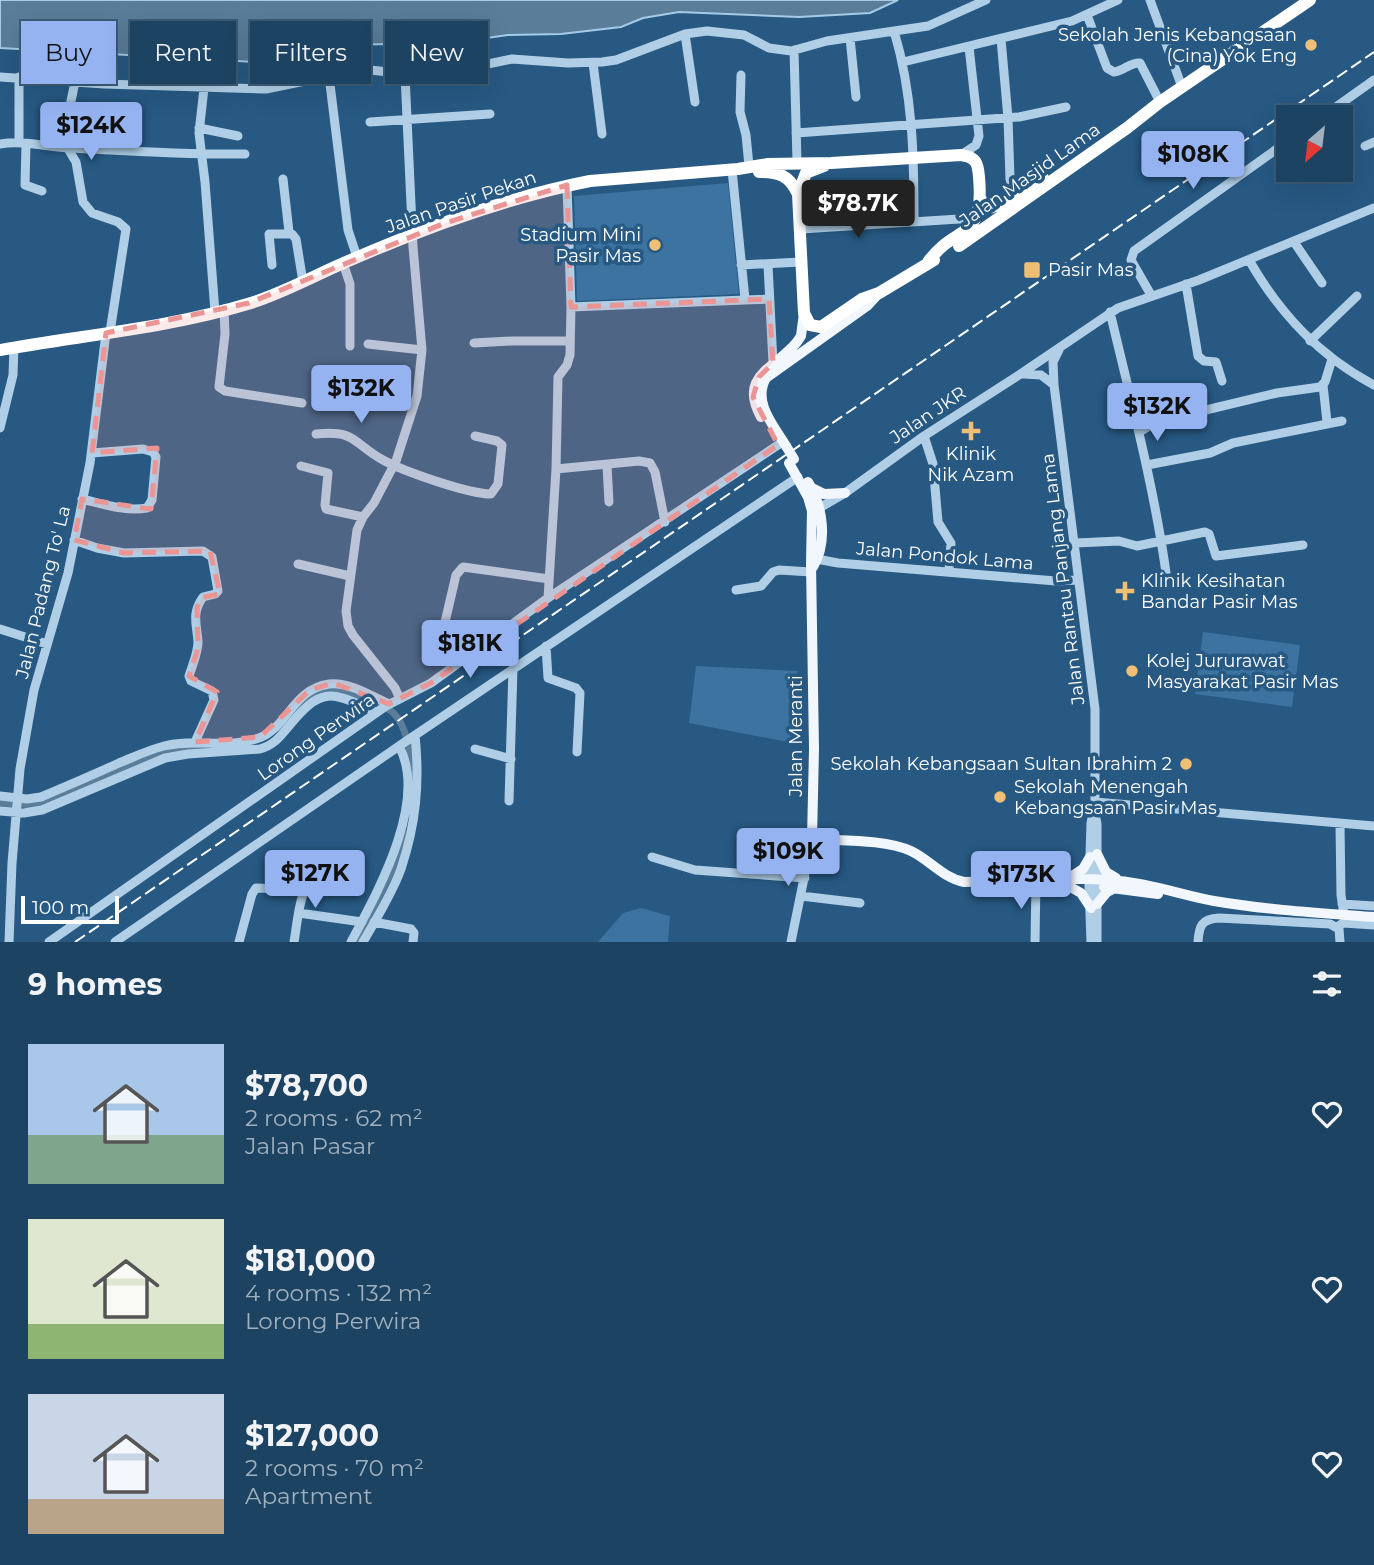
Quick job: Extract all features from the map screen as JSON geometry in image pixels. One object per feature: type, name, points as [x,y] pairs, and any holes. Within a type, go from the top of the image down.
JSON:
[{"type":"highway","name":"Jalan Masjid Lama","points":[[981,200],[986,206],[994,208],[1015,197],[1310,0]]},
{"type":"highway","name":"Jalan Masjid Lama","points":[[826,329],[862,299],[879,293],[928,262],[939,259],[987,228],[1113,134]]},
{"type":"highway","name":"Jalan Pasir Pekan","points":[[0,349],[173,322],[261,299],[357,257],[512,200],[567,186],[797,162],[831,163],[961,155]]},
{"type":"highway","points":[[961,155],[972,158],[978,164],[981,200]]},
{"type":"highway","points":[[798,194],[806,173],[831,163]]},
{"type":"highway","points":[[740,168],[779,173],[792,181],[798,194],[804,313],[810,325],[826,329]]},
{"type":"highway","name":"Jalan Masjid Lama","points":[[928,262],[935,253],[967,231],[981,200]]},
{"type":"main road","points":[[757,396],[770,374],[826,329],[867,306],[879,293]]},
{"type":"main road","points":[[757,396],[759,377],[801,336],[804,313]]},
{"type":"main road","name":"Jalan Meranti","points":[[757,396],[781,447],[812,488],[816,510],[813,565],[812,839]]},
{"type":"main road","name":"Jalan Meranti","points":[[792,461],[816,510]]},
{"type":"main road","points":[[812,488],[824,494],[845,493]]},
{"type":"main road","points":[[812,839],[902,847],[964,882],[1040,880],[1119,884],[1161,894],[1176,893],[1258,907],[1343,909],[1374,917]]},
{"type":"main road","points":[[1066,881],[1083,869],[1094,855],[1119,884]]},
{"type":"main road","points":[[1066,881],[1094,906],[1102,896],[1119,884]]},
{"type":"street","points":[[488,64],[512,59],[593,63],[615,60],[685,34],[707,31],[744,35],[769,48],[794,50],[807,45],[928,26],[986,0]]},
{"type":"street","points":[[903,62],[1072,21],[1118,0]]},
{"type":"street","points":[[1150,0],[1182,87]]},
{"type":"street","points":[[1087,15],[1107,68],[1118,72],[1135,62],[1140,63],[1154,106]]},
{"type":"street","points":[[894,32],[903,62],[912,125],[914,221]]},
{"type":"street","points":[[685,34],[695,102]]},
{"type":"street","points":[[850,38],[856,97]]},
{"type":"street","points":[[1001,39],[1010,179],[1015,197]]},
{"type":"street","points":[[961,155],[978,141],[969,47]]},
{"type":"street","points":[[794,50],[797,162]]},
{"type":"street","points":[[593,63],[602,134]]},
{"type":"street","points":[[741,75],[740,112],[746,135],[740,168],[741,265],[745,299]]},
{"type":"street","points":[[0,77],[19,77],[25,185],[42,191]]},
{"type":"street","points":[[1339,105],[1374,80]]},
{"type":"street","points":[[67,148],[65,131],[75,84]]},
{"type":"street","points":[[116,84],[266,89],[290,84]]},
{"type":"street","points":[[330,84],[348,230],[357,257]]},
{"type":"street","points":[[400,699],[395,688],[348,626],[346,611],[357,530],[394,466],[417,396],[422,350],[413,247],[405,84]]},
{"type":"street","points":[[204,88],[199,128],[201,155],[219,310],[225,334],[219,387],[225,391],[302,403]]},
{"type":"street","points":[[796,133],[1008,118],[1066,107]]},
{"type":"street","points":[[370,122],[490,114]]},
{"type":"street","points":[[199,128],[238,136]]},
{"type":"street","points":[[0,144],[22,143],[201,155],[245,154]]},
{"type":"street","name":"Jalan Padang To' La","points":[[9,942],[5,910],[16,803],[30,709],[68,573],[92,453],[108,332],[126,229],[124,225],[92,213],[85,206],[76,162],[67,148]]},
{"type":"street","points":[[1151,295],[1131,260],[1135,251],[1276,150]]},
{"type":"street","points":[[283,179],[289,232],[296,239],[303,282]]},
{"type":"street","points":[[548,598],[556,469],[558,377],[569,361],[570,341],[567,186]]},
{"type":"street","name":"Jalan JKR","points":[[816,510],[1110,312],[1249,260],[1374,208]]},
{"type":"street","points":[[801,229],[975,218]]},
{"type":"street","points":[[272,265],[269,234],[289,232]]},
{"type":"street","points":[[1294,242],[1322,283]]},
{"type":"street","points":[[1249,260],[1276,301],[1310,341],[1332,359],[1374,385]]},
{"type":"street","points":[[741,265],[801,262]]},
{"type":"street","points":[[343,263],[350,284],[350,346]]},
{"type":"street","points":[[768,265],[773,363]]},
{"type":"street","points":[[1186,284],[1198,356],[1216,362],[1222,382]]},
{"type":"street","points":[[1310,341],[1357,296]]},
{"type":"street","points":[[571,307],[769,299]]},
{"type":"street","points":[[1110,312],[1147,465],[1167,580]]},
{"type":"street","points":[[474,344],[570,341]]},
{"type":"street","points":[[368,344],[422,350]]},
{"type":"street","name":"Jalan Rantau Panjang Lama","points":[[1062,345],[1053,362],[1054,385],[1095,709],[1094,813],[1097,824],[1093,882],[1097,942]]},
{"type":"street","points":[[0,428],[13,375],[14,347]]},
{"type":"street","points":[[1327,422],[1323,385],[1332,359]]},
{"type":"street","points":[[1019,375],[1041,375],[1054,385]]},
{"type":"street","points":[[1139,432],[1156,422],[1277,393],[1323,385]]},
{"type":"street","points":[[1147,465],[1200,455],[1233,443],[1342,421]]},
{"type":"street","points":[[316,434],[337,432],[351,436],[371,453],[394,466],[476,492],[491,494],[498,484],[503,448],[497,440],[475,436]]},
{"type":"street","points":[[924,436],[933,464],[938,522],[951,543],[949,571]]},
{"type":"street","name":"Lorong Perwira","points":[[49,942],[383,708],[431,683],[548,598],[781,447]]},
{"type":"street","points":[[82,499],[142,509],[147,508],[152,500],[156,457],[153,452],[143,449],[92,453]]},
{"type":"street","points":[[556,469],[639,461],[650,463],[655,472],[665,522]]},
{"type":"street","points":[[301,466],[328,472],[326,509],[363,517]]},
{"type":"street","points":[[607,466],[609,502]]},
{"type":"street","points":[[115,942],[513,668],[798,477]]},
{"type":"street","points":[[1076,543],[1119,541],[1137,546],[1207,533],[1216,556],[1303,545]]},
{"type":"street","points":[[74,540],[111,551],[204,551],[212,557],[219,589],[215,594],[202,597],[197,607],[194,621],[198,648],[189,676],[191,681],[208,688],[214,695],[195,742]]},
{"type":"street","name":"Jalan Pondok Lama","points":[[736,590],[763,585],[769,576],[779,570],[838,563],[1056,581],[1078,580]]},
{"type":"street","points":[[298,564],[350,576]]},
{"type":"street","points":[[442,635],[456,575],[463,567],[549,579]]},
{"type":"street","points":[[0,629],[47,644]]},
{"type":"street","points":[[546,646],[548,678],[576,688],[580,693],[578,752]]},
{"type":"street","points":[[509,801],[513,668]]},
{"type":"street","points":[[0,811],[16,803],[41,797],[151,750],[173,744],[239,741],[260,737],[275,726],[295,702],[310,690],[333,683],[383,708]]},
{"type":"street","points":[[0,794],[16,803],[42,810],[175,755],[268,747],[320,696],[345,698],[383,708]]},
{"type":"street","points":[[351,942],[394,856],[408,778],[406,741]]},
{"type":"street","points":[[363,942],[401,869],[417,803],[419,780],[406,741]]},
{"type":"street","points":[[475,749],[511,759]]},
{"type":"street","points":[[1095,802],[1374,826]]},
{"type":"street","points":[[1340,824],[1343,909],[1374,906]]},
{"type":"street","name":"Jalan Meranti","points":[[792,942],[812,839]]},
{"type":"street","points":[[652,857],[695,870],[805,878]]},
{"type":"street","points":[[293,942],[304,890],[310,880],[319,870],[336,873]]},
{"type":"street","points":[[1035,942],[1040,880]]},
{"type":"street","points":[[239,942],[256,888],[304,890]]},
{"type":"street","points":[[801,896],[860,903]]},
{"type":"street","name":"Jalan Rantau Panjang Lama","points":[[1091,942],[1094,906]]},
{"type":"street","points":[[1256,920],[1258,907]]},
{"type":"street","points":[[299,914],[362,922]]},
{"type":"street","points":[[1198,942],[1198,930],[1207,919],[1330,924],[1337,927],[1340,942]]},
{"type":"street","points":[[374,922],[411,929],[414,933],[413,942]]},
{"type":"street","points":[[1337,927],[1343,923],[1374,925]]},
{"type":"highlighted area","points":[[567,185],[571,307],[769,299],[773,363],[759,377],[753,397],[778,445],[431,683],[389,704],[333,683],[310,690],[260,737],[195,742],[217,692],[189,676],[198,648],[197,607],[203,597],[220,594],[210,551],[124,553],[74,540],[82,499],[151,509],[157,448],[92,453],[106,333],[249,303],[445,223]]},
{"type":"shaded area","points":[[0,0],[898,0],[870,13],[799,17],[679,12],[643,18],[621,27],[561,34],[488,38],[488,21],[385,21],[385,44],[371,44],[371,21],[250,21],[250,62],[236,61],[236,21],[130,21],[130,55],[116,54],[116,21],[21,21],[21,49],[0,48]]},
{"type":"shaded area","name":"Stadium Mini Pasir Mas","points":[[728,183],[739,294],[577,301],[574,196]]},
{"type":"shaded area","points":[[1203,632],[1300,645],[1292,707],[1195,694]]},
{"type":"shaded area","points":[[696,666],[797,671],[798,744],[689,723]]},
{"type":"shaded area","points":[[641,908],[670,916],[668,942],[598,942],[623,913]]},
{"type":"waterway","points":[[281,728],[303,702],[320,691],[343,691],[378,704],[397,716],[401,724],[410,754],[413,781]]},
{"type":"waterway","points":[[0,803],[38,805],[170,750],[216,747]]},
{"type":"waterway","points":[[356,942],[397,861],[404,834]]},
{"type":"railway","points":[[75,942],[1374,52]]},
{"type":"place","name":"Sekolah Jenis Kebangsaan (Cina) Yok Eng","points":[[1311,45]]},
{"type":"place","name":"Stadium Mini Pasir Mas","points":[[655,245]]},
{"type":"place","name":"Pasir Mas","points":[[1032,270]]},
{"type":"place","name":"Klinik Nik Azam","points":[[971,431]]},
{"type":"place","name":"Klinik Kesihatan Bandar Pasir Mas","points":[[1125,591]]},
{"type":"place","name":"Kolej Jururawat Masyarakat Pasir Mas","points":[[1132,671]]},
{"type":"place","name":"Sekolah Kebangsaan Sultan Ibrahim 2","points":[[1186,764]]},
{"type":"place","name":"Sekolah Menengah Kebangsaan Pasir Mas","points":[[1000,797]]}]
